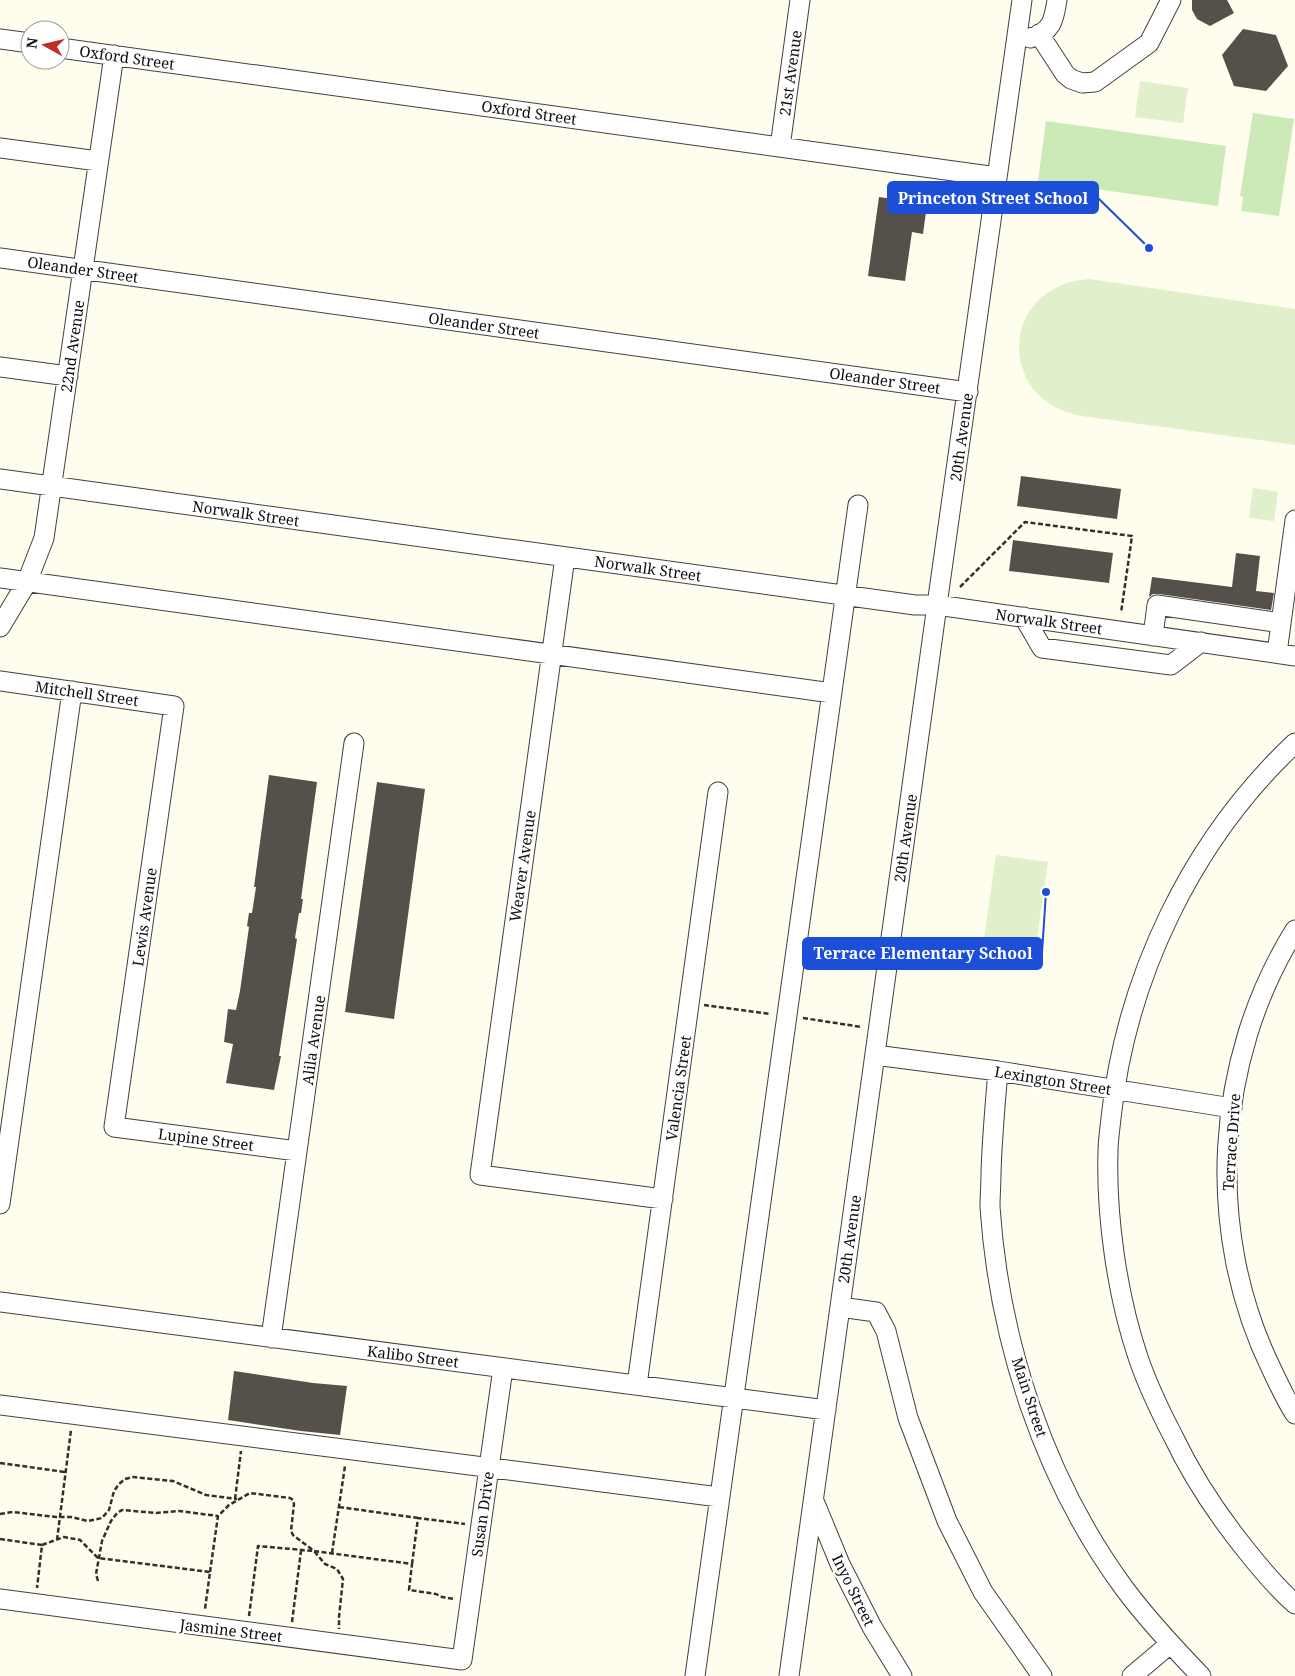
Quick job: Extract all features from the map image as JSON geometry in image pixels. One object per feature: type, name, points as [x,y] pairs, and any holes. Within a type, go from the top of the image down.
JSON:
[{"type":"street","name":"21st Avenue","points":[[780,147],[800,0]]},
{"type":"street","name":"20th Avenue","points":[[789,1676],[1022,0]]},
{"type":"street","points":[[1016,41],[1039,34],[1049,28],[1055,17],[1057,0]]},
{"type":"street","points":[[1039,34],[1071,79],[1082,83],[1095,82],[1149,43],[1171,0]]},
{"type":"street","points":[[0,39],[20,42]]},
{"type":"street","name":"Oxford Street","points":[[70,49],[997,177]]},
{"type":"street","name":"22nd Avenue","points":[[0,627],[27,582],[44,538],[114,55]]},
{"type":"street","points":[[0,148],[98,162]]},
{"type":"street","name":"Oleander Street","points":[[0,258],[968,392]]},
{"type":"street","points":[[0,367],[68,376]]},
{"type":"street","name":"Norwalk Street","points":[[0,479],[915,605],[937,605],[1286,655]]},
{"type":"street","points":[[695,1676],[858,505]]},
{"type":"street","points":[[1286,655],[1281,623],[1295,520]]},
{"type":"street","name":"Weaver Avenue","points":[[565,556],[480,1175],[663,1199]]},
{"type":"street","points":[[0,578],[832,693]]},
{"type":"street","points":[[1153,636],[1157,605],[1281,623]]},
{"type":"street","points":[[1024,617],[1042,648],[1171,665],[1201,642]]},
{"type":"street","name":"Mitchell Street","points":[[0,682],[174,706]]},
{"type":"street","points":[[0,1204],[72,691]]},
{"type":"street","name":"Lewis Avenue","points":[[114,1127],[174,706]]},
{"type":"street","name":"Alila Avenue","points":[[271,1338],[354,743]]},
{"type":"street","points":[[1295,743],[1252,788],[1208,846],[1188,880],[1163,932],[1142,982],[1127,1031],[1114,1090],[1108,1151],[1110,1223],[1120,1289],[1138,1357],[1188,1467],[1219,1516],[1258,1566],[1295,1604]]},
{"type":"street","name":"Valencia Street","points":[[637,1385],[718,792]]},
{"type":"street","name":"Terrace Drive","points":[[1295,930],[1257,1006],[1242,1055],[1232,1108],[1227,1156],[1227,1191],[1231,1242],[1243,1296],[1260,1347],[1286,1401],[1295,1414]]},
{"type":"street","name":"Lexington Street","points":[[874,1055],[1232,1108]]},
{"type":"street","name":"Main Street","points":[[998,1072],[992,1138],[990,1206],[996,1267],[1012,1342],[1030,1407],[1055,1471],[1087,1531],[1124,1587],[1170,1644],[1201,1676]]},
{"type":"street","name":"Lupine Street","points":[[114,1127],[297,1151]]},
{"type":"street","name":"Kalibo Street","points":[[0,1302],[826,1410]]},
{"type":"street","points":[[840,1307],[876,1312],[886,1331],[908,1418],[947,1521],[983,1592],[1042,1676]]},
{"type":"street","name":"Susan Drive","points":[[462,1660],[503,1368]]},
{"type":"street","points":[[0,1405],[719,1497]]},
{"type":"street","name":"Inyo Street","points":[[814,1500],[840,1564],[872,1626],[902,1676]]},
{"type":"street","name":"Jasmine Street","points":[[0,1599],[462,1660]]},
{"type":"street","points":[[1132,1676],[1170,1644]]},
{"type":"path","points":[[960,587],[1024,522],[1132,536],[1121,613]]},
{"type":"path","points":[[57,1540],[73,1414]]},
{"type":"path","points":[[237,1499],[243,1436]]},
{"type":"path","points":[[0,1463],[66,1472]]},
{"type":"path","points":[[332,1553],[345,1465],[353,1466]]},
{"type":"path","points":[[0,1514],[13,1512],[96,1520],[102,1518],[109,1510],[114,1492],[119,1484],[133,1476],[173,1481],[206,1496],[237,1499]]},
{"type":"path","points":[[205,1610],[218,1516],[237,1499],[250,1492],[290,1498],[294,1504],[291,1532],[314,1551],[325,1564],[337,1569],[343,1579],[339,1632]]},
{"type":"path","points":[[339,1507],[466,1524]]},
{"type":"path","points":[[98,1581],[96,1574],[102,1542],[115,1515],[122,1510],[129,1509],[156,1513],[180,1511],[218,1516]]},
{"type":"path","points":[[109,1510],[115,1515]]},
{"type":"path","points":[[418,1518],[408,1590],[455,1599]]},
{"type":"path","points":[[0,1539],[42,1545],[64,1537],[80,1540],[98,1558],[210,1572]]},
{"type":"path","points":[[37,1588],[42,1545]]},
{"type":"path","points":[[249,1616],[258,1546],[332,1553],[412,1564]]},
{"type":"path","points":[[292,1622],[301,1551]]},
{"type":"green space","points":[[1140,81],[1188,88],[1183,123],[1135,117]]},
{"type":"green space","points":[[1253,113],[1294,119],[1279,216],[1241,211],[1243,197],[1240,196]]},
{"type":"green space","points":[[1046,121],[1226,146],[1218,206],[1038,181]]},
{"type":"green space","points":[[1089,279],[1295,309],[1295,445],[1082,416],[1053,406],[1033,389],[1022,368],[1019,344],[1024,321],[1038,301],[1060,286]]},
{"type":"green space","points":[[1253,488],[1278,492],[1274,521],[1249,518]]},
{"type":"green space","points":[[996,855],[1048,862],[1035,953],[983,946]]},
{"type":"building","points":[[1192,0],[1227,0],[1234,13],[1210,26],[1197,19],[1192,10]]},
{"type":"building","points":[[1243,29],[1276,35],[1288,66],[1266,91],[1234,86],[1222,55]]},
{"type":"building","points":[[879,197],[927,204],[923,234],[912,232],[905,281],[868,276]]},
{"type":"building","points":[[1021,476],[1121,489],[1117,519],[1017,506]]},
{"type":"building","points":[[1013,540],[1113,553],[1109,583],[1009,571]]},
{"type":"building","points":[[1236,553],[1260,556],[1256,591],[1274,593],[1271,610],[1159,594],[1153,594],[1149,597],[1152,577],[1232,587]]},
{"type":"building","points":[[269,775],[317,782],[301,899],[303,899],[295,938],[297,939],[279,1056],[281,1056],[274,1090],[226,1083],[233,1044],[224,1042],[228,1009],[236,1010],[240,991],[249,927],[247,926],[249,913],[252,913],[256,887],[254,887]]},
{"type":"building","points":[[377,782],[425,789],[394,1019],[345,1012]]},
{"type":"building","points":[[234,1371],[313,1383],[347,1386],[340,1435],[228,1420]]},
{"type":"place","name":"Princeton Street School","points":[[1149,248]]},
{"type":"place","name":"Terrace Elementary School","points":[[1046,892]]}]
